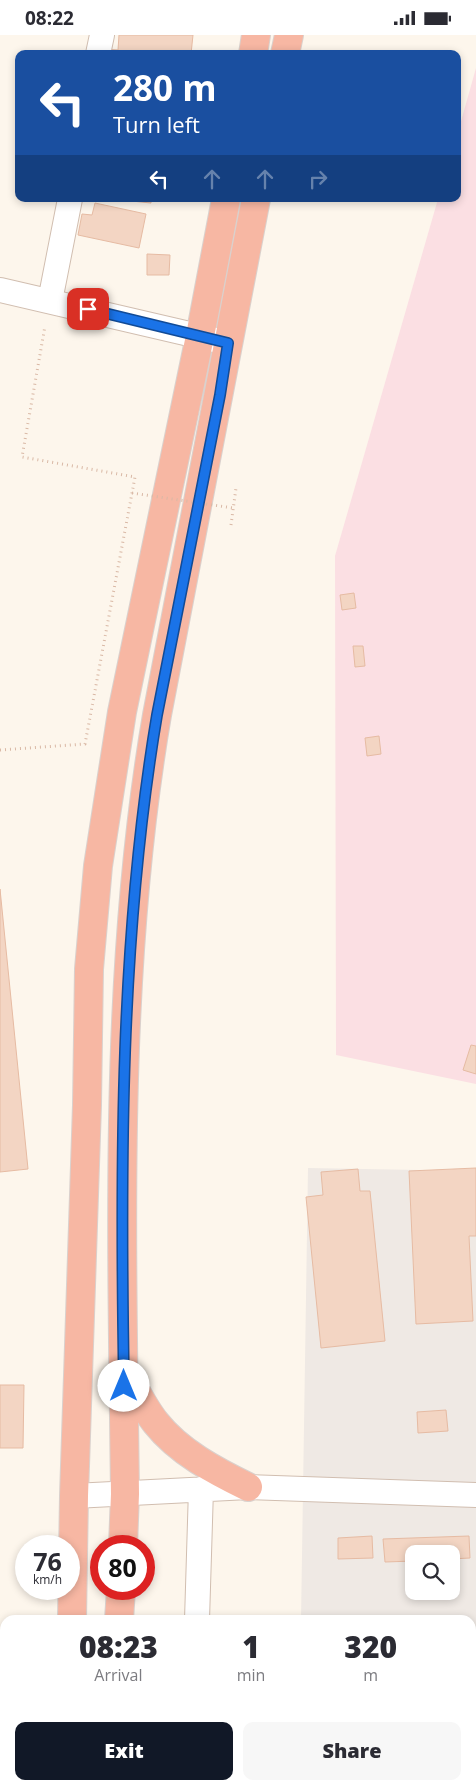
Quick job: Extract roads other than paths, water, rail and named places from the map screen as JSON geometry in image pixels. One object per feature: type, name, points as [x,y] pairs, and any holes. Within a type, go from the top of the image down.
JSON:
[{"type":"highway","points":[[254,50],[256,35]]},
{"type":"highway","points":[[286,50],[289,35]]},
{"type":"highway","points":[[72,1615],[74,1496],[87,1105],[89,969],[98,866],[122,713],[200,336],[225,202]]},
{"type":"highway","points":[[123,1535],[125,1494],[123,1368],[124,1120],[130,973],[139,858],[156,724],[255,202]]},
{"type":"highway","points":[[123,1368],[155,1422],[168,1437],[218,1472],[248,1487]]},
{"type":"highway","points":[[119,1615],[120,1600]]},
{"type":"street","points":[[99,50],[102,35]]},
{"type":"street","points":[[50,301],[69,202]]},
{"type":"street","points":[[0,290],[228,343]]},
{"type":"street","points":[[74,1496],[248,1487],[476,1495]]},
{"type":"street","points":[[197,1615],[202,1489]]}]
